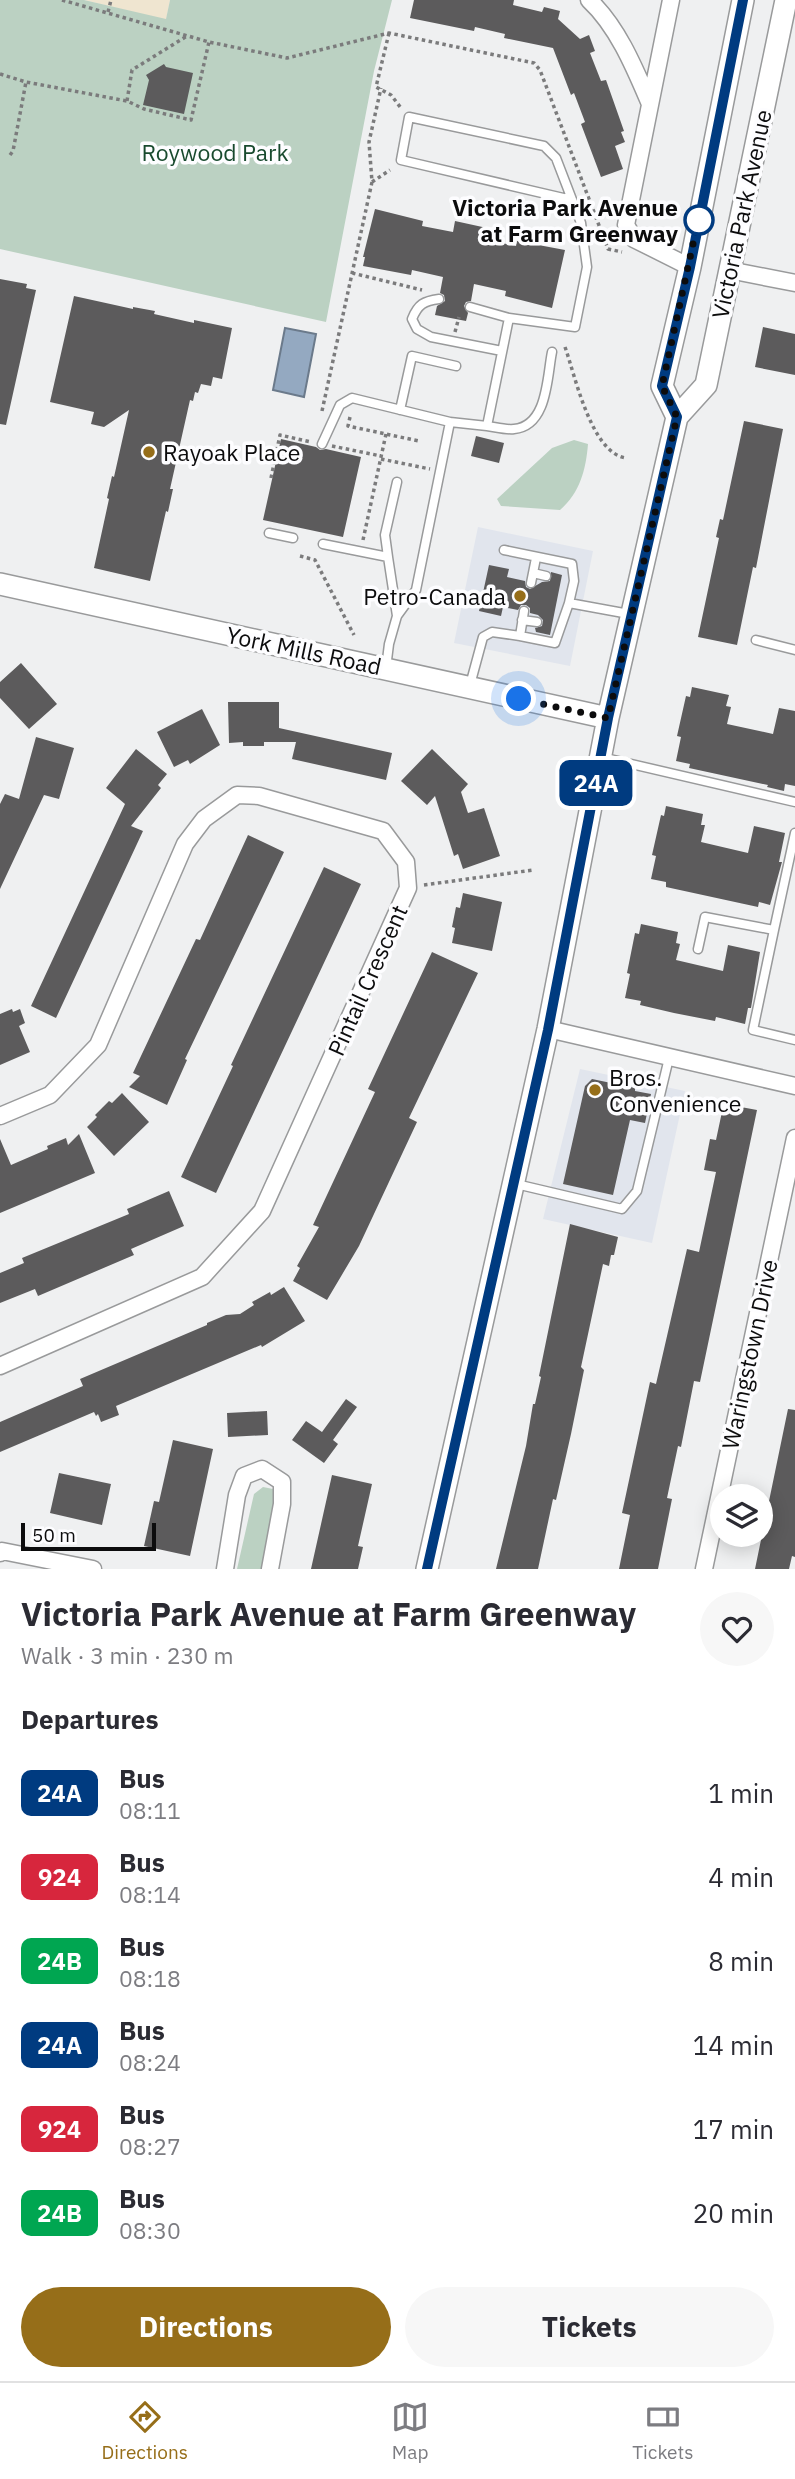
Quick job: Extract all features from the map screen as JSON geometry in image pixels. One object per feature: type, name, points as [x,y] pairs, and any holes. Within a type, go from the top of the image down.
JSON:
[{"type":"main road","name":"Victoria Park Avenue","points":[[677,417],[662,386],[690,267],[743,0]]},
{"type":"main road","name":"Victoria Park Avenue","points":[[427,1569],[548,1030],[608,718],[677,417],[706,385],[786,0]]},
{"type":"main road","points":[[690,267],[729,271]]},
{"type":"main road","name":"York Mills Road","points":[[0,584],[608,718]]},
{"type":"street","points":[[589,0],[601,13],[627,55],[650,104]]},
{"type":"street","points":[[671,0],[627,213],[627,228],[638,242],[690,267]]},
{"type":"street","points":[[729,271],[795,283]]},
{"type":"street","name":"Pintail Crescent","points":[[0,1116],[50,1095],[98,1045],[185,844],[204,819],[237,795],[258,796],[383,831],[406,862],[408,888],[262,1211],[202,1277],[0,1366]]},
{"type":"street","points":[[548,1030],[795,1086]]},
{"type":"street","name":"Waringstown Drive","points":[[704,1569],[795,1138]]},
{"type":"street","points":[[225,1569],[237,1495],[244,1476],[262,1469],[282,1482],[282,1504],[270,1569]]},
{"type":"street","points":[[1,1550],[93,1569]]},
{"type":"lane","points":[[470,307],[509,318],[575,327],[587,268],[581,223],[556,158],[544,146],[409,117],[401,160],[572,200]]},
{"type":"lane","points":[[439,299],[424,301],[416,309],[412,319],[416,329],[431,337],[502,351]]},
{"type":"lane","points":[[487,426],[509,318]]},
{"type":"lane","points":[[322,444],[340,405],[352,398],[450,422],[516,429],[531,422],[541,410],[552,352]]},
{"type":"lane","points":[[400,410],[412,356],[456,366]]},
{"type":"lane","points":[[386,668],[397,616],[416,590],[450,422]]},
{"type":"lane","points":[[397,482],[385,535],[397,616]]},
{"type":"lane","points":[[269,533],[293,538]]},
{"type":"lane","points":[[323,544],[388,557]]},
{"type":"lane","points":[[469,687],[483,637],[492,632],[555,643],[558,625],[569,603],[574,581],[572,564],[504,551]]},
{"type":"lane","points":[[531,583],[536,558]]},
{"type":"lane","points":[[533,573],[546,576]]},
{"type":"lane","points":[[562,579],[574,581]]},
{"type":"lane","points":[[569,603],[632,614]]},
{"type":"lane","points":[[520,636],[523,615],[537,622]]},
{"type":"lane","points":[[756,640],[795,650]]},
{"type":"lane","points":[[601,757],[795,802]]},
{"type":"lane","points":[[795,833],[754,1030],[795,1040]]},
{"type":"lane","points":[[698,949],[705,917],[774,930]]},
{"type":"lane","points":[[513,1183],[622,1209],[637,1191],[669,1058]]},
{"type":"path","points":[[62,0],[209,42],[287,58],[389,33],[534,63],[540,70],[608,249],[631,253]]},
{"type":"path","points":[[108,12],[111,0]]},
{"type":"path","points":[[389,33],[376,87],[391,95],[409,117]]},
{"type":"path","points":[[127,101],[132,70],[187,36]]},
{"type":"path","points":[[0,74],[26,82],[127,101],[144,109],[191,120],[209,42]]},
{"type":"path","points":[[10,155],[26,82]]},
{"type":"path","points":[[322,412],[372,182],[369,142],[382,88]]},
{"type":"path","points":[[372,182],[390,170]]},
{"type":"path","points":[[352,273],[424,290],[426,293]]},
{"type":"path","points":[[455,333],[458,317]]},
{"type":"path","points":[[564,342],[578,390],[594,429],[615,454],[626,458]]},
{"type":"path","points":[[352,412],[348,426],[419,441]]},
{"type":"path","points":[[360,544],[386,434]]},
{"type":"path","points":[[381,459],[414,466]]},
{"type":"path","points":[[300,556],[315,560],[354,635]]},
{"type":"path","points":[[408,888],[533,870]]},
{"type":"shaded area","points":[[84,0],[170,0],[166,20]]},
{"type":"shaded area","points":[[478,527],[593,551],[570,666],[454,643]]},
{"type":"shaded area","points":[[580,1069],[685,1091],[652,1243],[543,1219]]},
{"type":"green space","name":"Roywood Park","points":[[0,0],[84,0],[166,19],[170,0],[392,0],[374,71],[326,322],[0,249]]},
{"type":"green space","points":[[574,440],[588,444],[586,462],[573,496],[560,510],[501,506],[497,499],[552,448]]},
{"type":"green space","points":[[263,1487],[273,1489],[278,1498],[262,1569],[237,1569],[254,1494]]},
{"type":"water","points":[[285,328],[316,334],[304,397],[273,390]]},
{"type":"building","points":[[414,0],[514,0],[513,5],[542,12],[544,7],[560,11],[558,19],[580,39],[589,35],[595,51],[590,53],[601,81],[606,80],[624,131],[621,132],[625,142],[615,146],[623,169],[601,177],[581,124],[585,122],[574,93],[571,95],[553,48],[504,38],[505,34],[475,27],[474,31],[410,18]]},
{"type":"building","points":[[164,64],[166,67],[193,73],[184,114],[143,105],[149,80],[146,75]]},
{"type":"building","points":[[375,209],[423,221],[422,226],[453,232],[455,221],[487,228],[484,239],[516,246],[517,241],[565,250],[552,308],[505,296],[506,291],[474,284],[471,301],[464,306],[468,313],[466,321],[435,315],[437,306],[445,301],[444,295],[440,293],[443,277],[412,270],[411,275],[363,266]]},
{"type":"building","points":[[0,279],[27,284],[26,288],[36,290],[6,425],[0,424]]},
{"type":"building","name":"Rayoak Place","points":[[74,296],[155,311],[154,314],[194,323],[194,320],[232,328],[222,379],[213,377],[211,386],[201,384],[193,401],[190,400],[170,489],[173,489],[168,512],[166,511],[150,581],[94,568],[109,499],[107,498],[129,410],[104,427],[91,424],[94,412],[50,402]]},
{"type":"building","points":[[763,327],[795,334],[795,375],[755,367]]},
{"type":"building","points":[[744,421],[783,429],[756,568],[753,567],[737,645],[698,637],[719,538],[716,537],[720,519],[723,520]]},
{"type":"building","points":[[476,436],[504,443],[499,463],[471,456]]},
{"type":"building","points":[[281,439],[320,450],[361,457],[343,537],[263,520]]},
{"type":"building","name":"Petro-Canada","points":[[489,565],[509,569],[507,577],[525,581],[526,587],[530,589],[550,581],[551,572],[562,575],[550,635],[536,632],[535,628],[542,626],[543,620],[530,613],[530,608],[526,605],[521,605],[518,610],[503,607],[501,616],[479,611]]},
{"type":"building","points":[[21,663],[57,704],[29,729],[0,698],[0,682]]},
{"type":"building","points":[[692,687],[729,695],[726,706],[731,707],[727,724],[773,734],[779,708],[795,711],[795,786],[785,784],[784,791],[689,768],[690,764],[676,761],[681,737],[677,736],[686,696],[690,697]]},
{"type":"building","points":[[228,702],[279,702],[279,728],[392,753],[386,780],[292,759],[296,742],[264,742],[264,746],[243,746],[243,742],[229,743]]},
{"type":"building","points":[[202,709],[220,745],[190,764],[188,760],[174,767],[157,732]]},
{"type":"building","points":[[36,737],[74,748],[59,799],[44,795],[0,889],[0,804],[5,794],[19,799]]},
{"type":"building","points":[[136,749],[167,774],[158,785],[161,788],[131,826],[143,831],[56,1018],[31,1006],[125,804],[106,788]]},
{"type":"building","points":[[432,749],[468,784],[461,792],[468,813],[484,808],[500,856],[463,869],[458,854],[454,856],[435,796],[427,805],[401,781]]},
{"type":"building","points":[[666,806],[703,814],[701,825],[705,825],[701,842],[748,853],[754,826],[785,833],[779,862],[782,862],[770,905],[759,902],[758,907],[666,887],[666,882],[651,879],[656,856],[652,855],[661,815],[664,816]]},
{"type":"building","points":[[248,835],[284,852],[185,1059],[187,1060],[167,1105],[129,1087],[140,1076],[133,1073],[196,939],[200,940]]},
{"type":"building","points":[[324,867],[361,884],[216,1193],[181,1177]]},
{"type":"building","points":[[463,893],[502,902],[492,951],[452,943],[456,907],[460,908]]},
{"type":"building","points":[[641,924],[678,932],[676,943],[680,944],[676,960],[723,971],[728,945],[760,952],[751,1008],[748,1008],[745,1024],[716,1017],[715,1021],[674,1013],[640,1005],[641,1001],[625,998],[635,933],[639,934]]},
{"type":"building","points":[[432,952],[478,973],[409,1118],[417,1122],[359,1246],[327,1300],[293,1281],[300,1268],[297,1266],[319,1227],[313,1225],[375,1092],[368,1089]]},
{"type":"building","points":[[12,1009],[13,1012],[20,1009],[25,1023],[19,1026],[30,1052],[0,1065],[0,1014]]},
{"type":"building","points":[[592,1079],[651,1094],[645,1123],[630,1120],[613,1195],[563,1184],[585,1086]]},
{"type":"building","points":[[122,1093],[149,1122],[114,1156],[87,1127],[109,1101],[112,1103]]},
{"type":"building","points":[[730,1105],[757,1110],[700,1382],[694,1381],[681,1447],[678,1446],[667,1498],[672,1499],[658,1569],[619,1569],[630,1515],[622,1513],[650,1382],[656,1384],[687,1249],[699,1252],[716,1172],[704,1170],[710,1139],[716,1140],[723,1107],[730,1108]]},
{"type":"building","points":[[79,1134],[95,1173],[0,1213],[0,1139],[11,1165],[66,1138],[68,1145]]},
{"type":"building","points":[[169,1191],[184,1226],[131,1249],[134,1255],[38,1296],[35,1289],[0,1303],[0,1273],[24,1263],[22,1258],[129,1214],[127,1209]]},
{"type":"building","points":[[570,1224],[618,1237],[609,1266],[603,1264],[581,1367],[584,1370],[571,1434],[538,1569],[496,1569],[541,1377],[539,1376]]},
{"type":"building","points":[[284,1287],[305,1321],[262,1347],[261,1345],[116,1406],[119,1415],[101,1422],[98,1414],[96,1416],[94,1412],[0,1452],[0,1422],[83,1386],[80,1379],[226,1315],[240,1314],[254,1305],[252,1302]]},
{"type":"building","points":[[346,1399],[357,1407],[333,1440],[338,1444],[324,1463],[292,1440],[306,1421],[322,1432]]},
{"type":"building","points":[[788,1409],[795,1410],[795,1557],[792,1556],[789,1569],[755,1569],[760,1547],[773,1547],[773,1484]]},
{"type":"building","points":[[267,1411],[268,1435],[228,1437],[227,1413]]},
{"type":"building","points":[[173,1440],[213,1449],[190,1556],[144,1546],[154,1501],[159,1502]]},
{"type":"building","points":[[59,1473],[111,1484],[102,1525],[50,1513]]},
{"type":"building","points":[[332,1475],[372,1484],[358,1546],[363,1547],[358,1569],[311,1569]]},
{"type":"bus line","name":"24A","points":[[427,1569],[548,1030],[608,718],[677,417],[662,386],[690,267],[743,0]]},
{"type":"place","name":"Victoria Park Avenue at Farm Greenway","points":[[699,220]]},
{"type":"place","name":"Rayoak Place","points":[[149,452]]},
{"type":"place","name":"Petro-Canada","points":[[520,596]]},
{"type":"place","name":"Bros. Convenience","points":[[595,1090]]},
{"type":"route","points":[[519,699],[608,718],[677,417],[662,386],[700,212],[699,220]]}]
